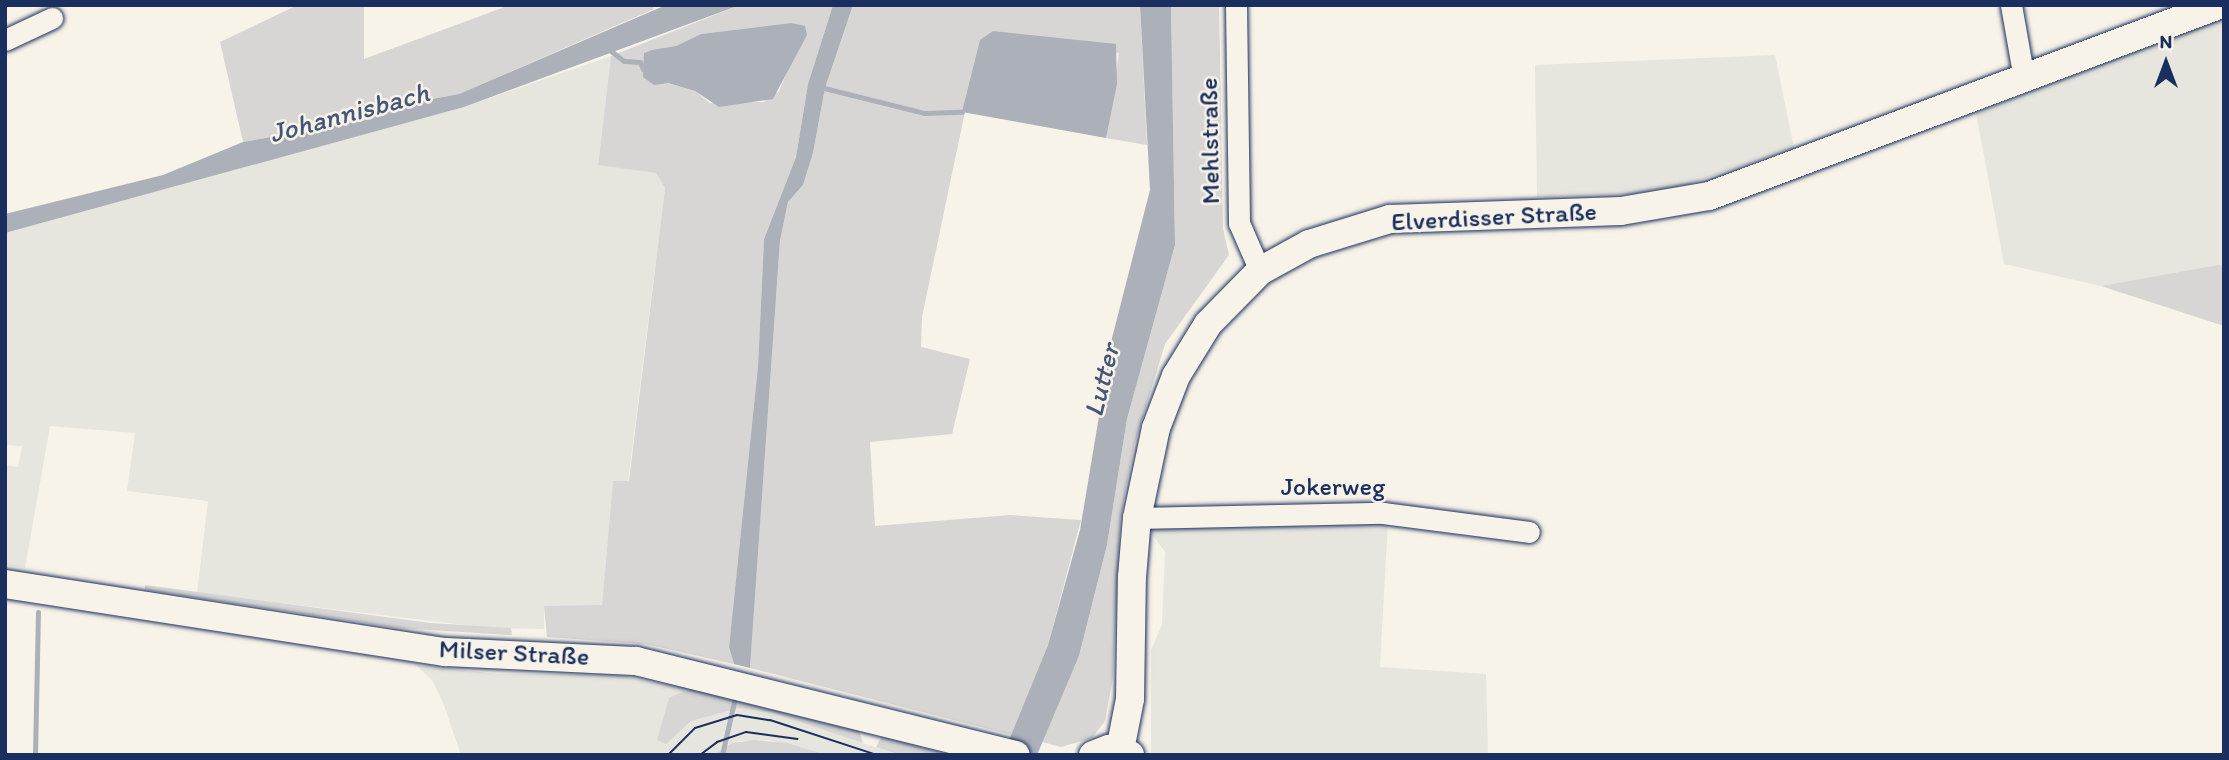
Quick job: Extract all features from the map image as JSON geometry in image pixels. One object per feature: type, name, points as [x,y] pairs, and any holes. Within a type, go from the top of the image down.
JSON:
[{"type":"street","name":"Mehlstraße","points":[[1236,5],[1239,223],[1260,271]]},
{"type":"street","points":[[2011,5],[2024,79]]},
{"type":"street","name":"Elverdisser Straße","points":[[1114,753],[1130,699],[1132,577],[1138,518],[1156,428],[1176,376],[1208,324],[1260,271],[1308,244],[1390,219],[1621,211],[1709,196],[2219,5]]},
{"type":"street","points":[[5,40],[52,18]]},
{"type":"street","name":"Jokerweg","points":[[1138,518],[1383,513],[1529,532]]},
{"type":"street","name":"Milser Straße","points":[[5,584],[444,652],[610,658],[714,678],[1016,755]]},
{"type":"shaded area","points":[[298,5],[364,5],[364,59],[510,5],[652,5],[654,9],[459,94],[401,105],[362,121],[243,142],[220,42]]},
{"type":"shaded area","points":[[666,5],[740,5],[464,107],[5,233],[5,214],[163,175],[243,142],[362,121],[401,105],[459,94]]},
{"type":"shaded area","points":[[740,5],[833,5],[808,84],[796,157],[764,239],[758,366],[729,647],[734,664],[645,644],[547,637],[544,606],[602,605],[613,481],[629,481],[665,188],[656,173],[598,165],[611,56]],"holes":[[[791,23],[790,65],[779,91],[764,102],[710,103],[695,91],[667,83],[644,53],[676,46],[701,34]]]},
{"type":"shaded area","points":[[833,5],[853,5],[825,88],[813,153],[803,185],[788,202],[780,241],[750,668],[734,664],[729,647],[758,366],[764,239],[796,157],[808,84]]},
{"type":"shaded area","points":[[853,5],[1140,5],[1147,145],[1106,138],[1119,53],[980,40],[922,317],[921,347],[970,359],[952,434],[870,442],[875,526],[1010,515],[1081,520],[1048,645],[1012,735],[750,668],[780,241],[788,202],[803,185],[813,153],[825,88]]},
{"type":"shaded area","points":[[1140,5],[1171,5],[1175,245],[1127,419],[1107,545],[1079,656],[1037,755],[1003,755],[1048,645],[1080,530],[1112,338],[1150,190]]},
{"type":"shaded area","points":[[1171,5],[1219,5],[1223,229],[1229,255],[1165,344],[1134,446],[1120,520],[1113,677],[1105,721],[1092,738],[1061,747],[1042,742],[1079,656],[1107,545],[1127,419],[1175,245]]},
{"type":"shaded area","points":[[2224,18],[2224,266],[2101,286],[2004,264],[1976,113]]},
{"type":"shaded area","points":[[791,23],[805,26],[807,35],[773,99],[719,107],[695,91],[668,83],[654,85],[643,77],[644,53],[652,50],[676,46],[701,34]]},
{"type":"shaded area","points":[[993,31],[1116,44],[1117,84],[1106,138],[962,112],[980,40]]},
{"type":"shaded area","points":[[1775,55],[1794,148],[1683,186],[1633,194],[1537,197],[1535,65]]},
{"type":"shaded area","points":[[611,56],[598,164],[656,173],[665,188],[628,482],[613,481],[602,606],[544,606],[544,629],[490,628],[197,593],[208,501],[127,491],[135,433],[50,426],[25,568],[5,565],[5,465],[18,467],[22,446],[5,445],[5,233],[464,107]]},
{"type":"shaded area","points":[[2219,265],[2224,266],[2224,326],[2101,286]]},
{"type":"shaded area","points":[[1388,522],[1380,667],[1486,674],[1488,755],[1151,755],[1151,650],[1162,625],[1165,552],[1152,534],[1153,527]]},
{"type":"shaded area","points":[[145,585],[431,623],[511,628],[512,635],[398,628],[145,590]]},
{"type":"shaded area","points":[[416,665],[499,674],[617,675],[696,690],[665,744],[691,721],[739,708],[773,713],[899,755],[826,755],[768,740],[739,741],[713,755],[461,755],[442,700],[432,680]]},
{"type":"shaded area","points":[[690,689],[859,731],[863,743],[773,713],[739,708],[691,721],[666,744],[657,740],[669,698]]},
{"type":"shaded area","points":[[882,736],[951,755],[900,755],[876,747]]},
{"type":"shaded area","points":[[754,740],[787,743],[826,755],[713,755],[732,743]]},
{"type":"waterway","points":[[611,51],[624,61],[640,62],[643,69]]},
{"type":"waterway","points":[[820,87],[924,113],[962,112]]},
{"type":"waterway","points":[[35,755],[38,612]]},
{"type":"waterway","points":[[722,755],[736,693]]},
{"type":"tram line","points":[[668,755],[695,728],[737,715],[770,720],[877,755]]},
{"type":"tram line","points":[[700,755],[717,742],[746,732],[798,739]]},
{"type":"water label","name":"Johannisbach","points":[[349,112]]},
{"type":"water label","name":"Lutter","points":[[1101,380]]}]
